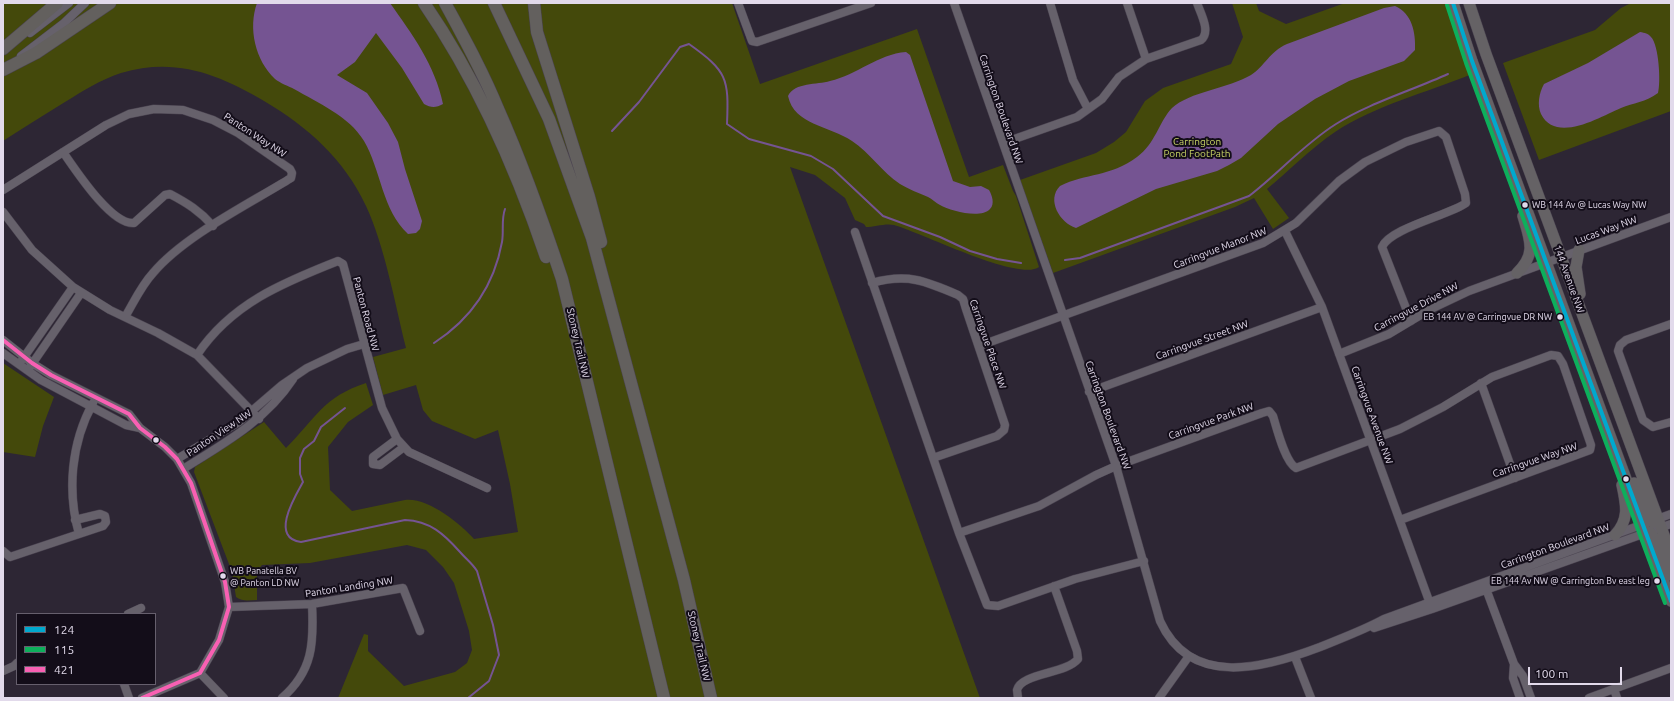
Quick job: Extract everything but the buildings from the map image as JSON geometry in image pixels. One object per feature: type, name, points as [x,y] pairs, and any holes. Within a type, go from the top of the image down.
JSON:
[{"type":"highway","points":[[3,51],[57,3]]},
{"type":"highway","points":[[3,70],[36,53],[110,3]]},
{"type":"highway","points":[[424,3],[470,77],[497,133],[524,197],[581,358]]},
{"type":"highway","name":"Stoney Trail NW","points":[[445,3],[475,59],[522,166],[562,279],[664,698]]},
{"type":"highway","name":"Stoney Trail NW","points":[[494,3],[549,119],[592,238],[684,580],[711,698]]},
{"type":"highway","points":[[534,3],[539,38],[590,197],[643,406],[649,448]]},
{"type":"highway","points":[[634,573],[660,698]]},
{"type":"highway","points":[[684,580],[717,698]]},
{"type":"main road","name":"144 Avenue NW","points":[[1453,3],[1616,453],[1654,526],[1671,554]]},
{"type":"main road","name":"144 Avenue NW","points":[[1470,3],[1486,54],[1614,401],[1654,526],[1671,601]]},
{"type":"main road","points":[[1505,148],[1508,168],[1520,203],[1530,242],[1528,261],[1517,273]]},
{"type":"main road","points":[[1580,250],[1576,262],[1576,271],[1588,330]]},
{"type":"main road","points":[[1547,262],[1556,267],[1562,277],[1585,342],[1614,401]]},
{"type":"main road","points":[[1605,421],[1654,526],[1658,545],[1671,575]]},
{"type":"main road","points":[[1615,535],[1622,527],[1626,511],[1616,453]]},
{"type":"street","points":[[3,51],[69,3]]},
{"type":"street","points":[[3,70],[64,23],[86,3]]},
{"type":"street","points":[[738,3],[749,35],[752,41],[757,42],[871,3]]},
{"type":"street","name":"Carrington Boulevard NW","points":[[954,3],[1062,316],[1116,466],[1163,627],[1176,645],[1189,656],[1208,664],[1233,667],[1266,664],[1295,657],[1363,630],[1385,625],[1431,605],[1654,526]]},
{"type":"street","points":[[1050,3],[1073,80],[1088,109]]},
{"type":"street","points":[[1128,3],[1146,59]]},
{"type":"street","points":[[1003,143],[1076,117],[1102,99],[1119,77],[1146,59],[1206,37],[1206,31],[1197,3]]},
{"type":"street","name":"Panton Way NW","points":[[3,190],[106,125],[129,114],[154,109],[183,110],[214,120],[238,133],[290,169],[292,174],[291,178],[213,226],[169,256],[152,273],[125,317]]},
{"type":"street","name":"Carringvue Manor NW","points":[[979,346],[1243,252],[1285,231],[1307,214],[1339,181],[1365,162],[1392,148],[1439,131],[1444,134],[1465,194],[1466,203],[1409,228],[1387,240],[1382,247],[1411,321]]},
{"type":"street","points":[[63,152],[91,192],[107,208],[129,223],[134,223],[165,196],[170,194],[204,215],[213,226]]},
{"type":"street","points":[[3,212],[32,250],[72,287],[110,310],[197,355],[259,419]]},
{"type":"street","name":"Lucas Way NW","points":[[1547,262],[1671,218]]},
{"type":"street","name":"Carringvue Avenue NW","points":[[1285,231],[1322,307],[1431,605]]},
{"type":"street","points":[[855,232],[933,458],[987,605],[998,606],[1054,586],[1144,561]]},
{"type":"street","name":"Panton Road NW","points":[[197,355],[207,339],[222,323],[257,297],[295,278],[338,261],[343,264],[382,408],[397,439],[413,454],[487,488]]},
{"type":"street","name":"Carringvue Drive NW","points":[[1339,354],[1378,339],[1456,296],[1547,262]]},
{"type":"street","name":"Carringvue Place NW","points":[[872,284],[897,278],[912,278],[931,283],[958,295],[963,299],[1004,419],[1004,430],[994,437],[933,458]]},
{"type":"street","points":[[18,365],[72,287]]},
{"type":"street","points":[[27,371],[81,293]]},
{"type":"street","name":"Carringvue Street NW","points":[[1089,392],[1322,307]]},
{"type":"street","points":[[1671,324],[1626,340],[1620,345],[1618,350],[1643,420],[1648,425],[1653,427],[1671,422]]},
{"type":"street","points":[[3,340],[32,363],[129,414],[140,428],[165,447],[177,459],[191,483],[211,537],[225,582],[228,607],[219,640],[200,672],[142,698]]},
{"type":"street","name":"Panton View NW","points":[[177,459],[252,412],[282,384],[325,358],[364,344]]},
{"type":"street","points":[[3,353],[27,371],[90,408],[126,425],[140,428]]},
{"type":"street","name":"Carringvue Way NW","points":[[1370,441],[1431,414],[1481,383],[1503,372],[1551,355],[1558,356],[1563,364],[1591,448],[1584,454],[1400,520]]},
{"type":"street","name":"Panton View NW","points":[[183,469],[259,419],[276,402],[295,377]]},
{"type":"street","points":[[1481,383],[1515,478]]},
{"type":"street","points":[[79,534],[75,520],[72,485],[74,454],[90,408],[96,398]]},
{"type":"street","name":"Carringvue Park NW","points":[[1116,466],[1269,412],[1273,416],[1288,459],[1292,466],[1296,468],[1370,441]]},
{"type":"street","points":[[397,439],[373,456],[373,464],[380,465],[404,447]]},
{"type":"street","points":[[960,533],[1039,506],[1096,475],[1116,466]]},
{"type":"street","points":[[3,551],[10,557],[103,526],[106,519],[100,514],[75,520]]},
{"type":"street","points":[[1654,526],[1671,514]]},
{"type":"street","name":"Carrington Boulevard NW","points":[[1485,586],[1615,535],[1654,526]]},
{"type":"street","points":[[1018,698],[1017,688],[1021,683],[1070,665],[1078,659],[1077,651],[1054,586]]},
{"type":"street","points":[[1485,586],[1514,664],[1523,676],[1531,698]]},
{"type":"street","name":"Panton Landing NW","points":[[228,607],[312,604],[403,588],[420,631]]},
{"type":"street","points":[[282,698],[294,687],[308,665],[314,635],[312,604]]},
{"type":"street","points":[[130,613],[141,608]]},
{"type":"street","points":[[1159,698],[1189,656]]},
{"type":"street","points":[[1295,657],[1311,698]]},
{"type":"street","points":[[3,671],[16,664]]},
{"type":"street","points":[[1514,664],[1513,678],[1520,698]]},
{"type":"street","points":[[1589,698],[1671,668]]},
{"type":"street","points":[[200,672],[224,698]]},
{"type":"street","points":[[124,685],[129,698]]},
{"type":"street","points":[[1614,689],[1617,698]]},
{"type":"green space","points":[[3,3],[732,3],[760,84],[917,29],[969,177],[1003,165],[1016,196],[1039,267],[1028,270],[1012,268],[991,262],[894,225],[887,224],[866,227],[864,224],[855,220],[845,198],[815,175],[790,167],[980,698],[338,698],[364,634],[368,635],[368,651],[404,686],[455,672],[467,663],[472,650],[469,631],[454,583],[443,567],[426,550],[407,545],[310,563],[262,565],[257,571],[257,600],[241,600],[236,597],[232,572],[194,472],[195,467],[264,422],[286,448],[330,402],[351,389],[366,383],[373,405],[348,422],[328,447],[330,490],[352,511],[405,500],[414,500],[423,503],[433,507],[452,519],[474,539],[518,532],[510,484],[498,430],[475,439],[432,421],[423,410],[416,385],[383,395],[373,357],[406,348],[379,239],[366,206],[347,173],[336,159],[310,133],[280,111],[247,91],[213,76],[178,68],[160,67],[121,73],[99,82],[85,90],[3,141]]},
{"type":"green space","name":"Carrington Pond FootPath","points":[[1232,3],[1256,3],[1259,11],[1286,24],[1345,3],[1448,3],[1472,74],[1367,114],[1335,132],[1309,152],[1267,189],[1289,218],[1273,229],[1254,198],[1235,207],[1053,273],[1020,180],[1096,153],[1114,142],[1126,132],[1145,101],[1163,88],[1231,64],[1243,37]]},
{"type":"green space","points":[[1631,3],[1671,3],[1671,111],[1539,160],[1503,63],[1595,30],[1621,8]]},
{"type":"green space","points":[[3,363],[54,397],[43,426],[35,457],[3,452]]},
{"type":"shaded area","points":[[257,3],[390,3],[406,26],[429,63],[443,104],[434,107],[424,104],[402,68],[376,33],[355,62],[337,75],[367,93],[388,123],[398,142],[422,221],[420,229],[416,233],[408,234],[399,224],[387,202],[370,152],[358,132],[342,117],[323,105],[279,82],[262,63],[253,33],[254,13]]},
{"type":"shaded area","points":[[1395,6],[1405,13],[1414,30],[1415,50],[1404,61],[1349,81],[1315,99],[1278,124],[1241,158],[1217,171],[1156,189],[1076,228],[1060,216],[1054,198],[1060,186],[1079,179],[1108,172],[1137,157],[1149,146],[1167,114],[1179,103],[1188,98],[1251,75],[1271,55],[1287,44],[1384,8]]},
{"type":"shaded area","points":[[1640,32],[1646,33],[1654,41],[1658,56],[1658,93],[1579,126],[1567,128],[1557,127],[1548,123],[1541,114],[1539,107],[1540,95],[1544,84],[1588,63]]},
{"type":"shaded area","points":[[906,52],[910,55],[953,181],[970,187],[981,186],[989,190],[993,202],[992,207],[986,212],[973,214],[951,210],[928,197],[903,186],[887,174],[865,151],[852,141],[805,119],[797,113],[792,106],[788,96],[796,88],[840,78],[877,60]]},
{"type":"waterway","points":[[612,131],[639,102],[680,47],[689,44],[702,53],[718,69],[726,86],[728,108],[727,124],[749,139],[811,156],[833,169],[883,216],[940,237],[970,251],[997,259],[1021,263]]},
{"type":"waterway","points":[[1065,260],[1080,258],[1249,196],[1313,140],[1336,124],[1362,110],[1448,74]]},
{"type":"waterway","points":[[434,343],[447,334],[470,312],[487,287],[493,273],[502,242],[503,217],[505,209]]},
{"type":"waterway","points":[[345,408],[321,427],[314,441],[304,449],[300,458],[300,474],[303,482],[287,516],[287,533],[292,539],[301,542],[405,520],[422,523],[442,534],[477,571],[493,625],[499,655],[489,681],[468,698]]},
{"type":"transit line","name":"124","points":[[1453,3],[1472,61],[1671,601]]},
{"type":"transit line","name":"115","points":[[1447,5],[1466,63],[1665,603]]},
{"type":"transit line","name":"421","points":[[3,340],[32,363],[51,375],[129,414],[140,428],[165,447],[177,459],[191,483],[225,582],[229,607],[219,640],[200,673],[142,698]]},
{"type":"place","name":"WB 144 Av @ Lucas Way NW","points":[[1525,205]]},
{"type":"place","name":"EB 144 AV @ Carringvue DR NW","points":[[1560,317]]},
{"type":"place","name":"WB Panatella BV @ Panton LD NW","points":[[223,576]]},
{"type":"place","name":"EB 144 Av NW @ Carrington Bv east leg","points":[[1657,581]]}]
